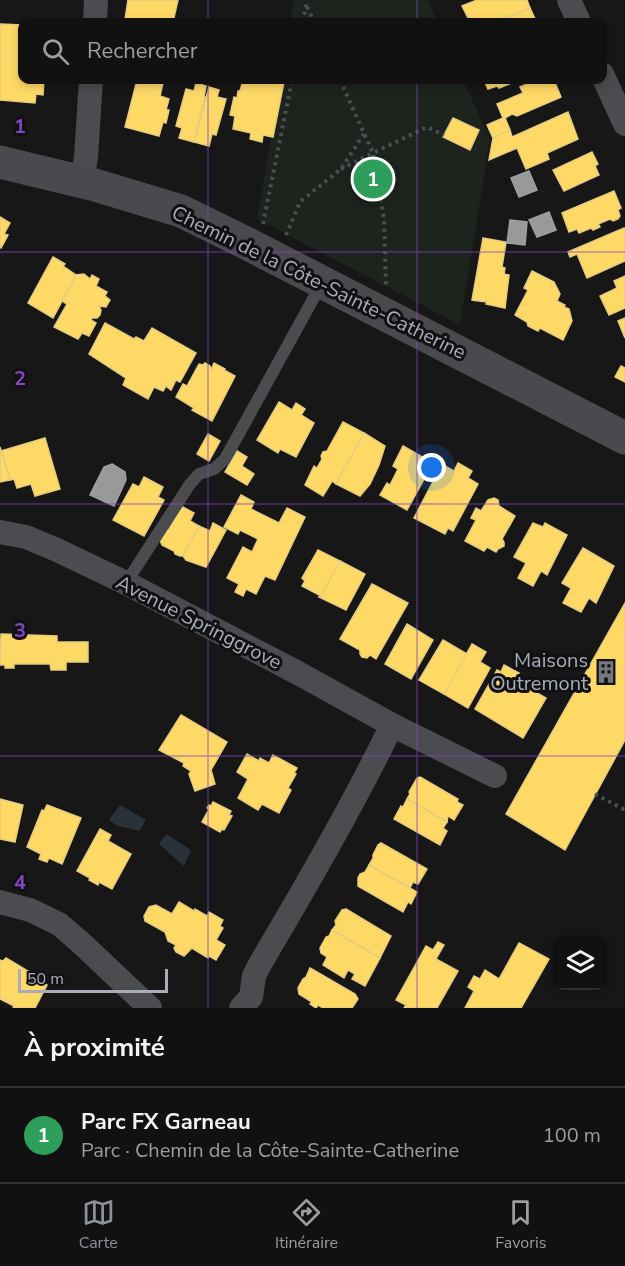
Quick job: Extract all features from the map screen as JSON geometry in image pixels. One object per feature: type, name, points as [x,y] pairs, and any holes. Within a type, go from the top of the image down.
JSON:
[{"type":"main road","name":"Chemin de la Côte-Sainte-Catherine","points":[[0,162],[82,181],[181,211],[625,438]]},
{"type":"street","points":[[95,18],[96,0]]},
{"type":"street","points":[[569,0],[577,18]]},
{"type":"street","points":[[607,83],[625,124]]},
{"type":"street","points":[[82,181],[92,84]]},
{"type":"street","name":"Avenue Springgrove","points":[[0,532],[26,537],[126,583],[392,725],[495,776]]},
{"type":"street","points":[[250,1004],[254,976],[260,964],[318,865],[392,725]]},
{"type":"street","points":[[0,902],[30,910],[58,924],[150,1008]]},
{"type":"lane","points":[[126,583],[190,484],[199,474],[214,469],[225,459],[322,282]]},
{"type":"path","points":[[305,0],[312,18]]},
{"type":"path","points":[[304,18],[306,6]]},
{"type":"path","points":[[262,228],[291,84]]},
{"type":"path","points":[[342,84],[373,153],[384,219],[386,290]]},
{"type":"path","points":[[284,238],[300,202],[341,169],[427,127],[444,135]]},
{"type":"path","points":[[341,169],[364,133]]},
{"type":"path","points":[[595,794],[625,810]]},
{"type":"shaded area","points":[[294,0],[428,0],[436,18],[291,18]]},
{"type":"shaded area","points":[[280,84],[465,84],[490,139],[460,325],[257,219]]},
{"type":"shaded area","points":[[120,805],[146,820],[139,831],[116,825],[109,820]]},
{"type":"shaded area","points":[[166,834],[191,850],[184,866],[159,844]]},
{"type":"building: Logements","points":[[128,0],[178,0],[174,18],[125,18]]},
{"type":"building: Logements","points":[[477,0],[527,0],[530,8],[506,18],[468,18],[462,6]]},
{"type":"building: Logements","points":[[530,8],[535,18],[506,18]]},
{"type":"building: Logements","points":[[0,24],[18,25],[18,84],[44,84],[43,95],[36,94],[35,103],[0,100]]},
{"type":"building: Logements","points":[[136,84],[163,84],[160,96],[169,99],[166,110],[169,110],[166,123],[163,122],[159,136],[125,127]]},
{"type":"building: Logements","points":[[196,84],[206,86],[194,142],[179,138],[182,128],[176,126],[186,89],[194,91]]},
{"type":"building: Logements","points":[[242,84],[284,84],[273,137],[263,135],[262,142],[250,139],[251,133],[233,129],[235,116],[230,115],[234,97],[237,98],[238,91]]},
{"type":"building: Logements","points":[[486,84],[509,84],[499,88],[497,86],[488,89]]},
{"type":"building: Logements","points":[[527,84],[556,84],[561,97],[517,116],[512,114],[505,118],[510,130],[493,138],[487,125],[503,118],[497,104],[523,93],[520,87]]},
{"type":"building: Logements","points":[[209,87],[219,90],[217,97],[226,99],[216,135],[212,134],[209,146],[194,142]]},
{"type":"building: Logements","points":[[568,112],[578,139],[547,153],[549,159],[526,169],[517,148],[489,160],[493,138],[510,130],[512,137]]},
{"type":"building: Logements","points":[[453,118],[479,130],[470,150],[443,137]]},
{"type":"building: Logements","points":[[592,152],[598,164],[595,166],[599,175],[564,191],[553,170]]},
{"type":"building: Logements","points":[[614,191],[621,208],[618,210],[620,216],[618,219],[613,221],[610,219],[598,224],[600,227],[593,230],[591,228],[579,233],[577,229],[569,232],[562,213]]},
{"type":"building: Logements","points":[[0,217],[10,223],[4,234],[8,235],[1,248],[0,247]]},
{"type":"building: Logements","points":[[625,228],[625,261],[587,278],[577,254],[570,257],[568,252]]},
{"type":"building: Logements","points":[[483,238],[506,242],[502,267],[505,268],[504,274],[509,275],[505,308],[472,300]]},
{"type":"building: Logements","points":[[53,257],[65,264],[63,266],[76,275],[53,318],[28,303]]},
{"type":"building: Logements","points":[[532,271],[554,282],[560,294],[557,301],[569,309],[572,321],[563,340],[540,328],[538,331],[528,326],[527,322],[515,315],[528,290],[524,288]]},
{"type":"building: Logements","points":[[84,274],[90,279],[92,275],[99,279],[96,286],[107,292],[105,296],[110,300],[106,307],[99,306],[101,310],[97,318],[92,318],[91,320],[96,323],[89,336],[82,333],[78,339],[54,327],[67,304],[62,301],[76,275]]},
{"type":"building: Logements","points":[[625,276],[625,308],[609,315],[600,296],[617,288],[614,281]]},
{"type":"building: Logements","points":[[625,318],[625,338],[618,321]]},
{"type":"building: Logements","points":[[105,323],[134,339],[136,337],[144,341],[152,328],[196,353],[180,382],[176,380],[171,390],[166,386],[163,391],[154,387],[148,399],[123,385],[126,378],[89,354]]},
{"type":"building: Logements","points":[[205,363],[210,366],[211,370],[214,363],[235,376],[212,421],[192,410],[194,408],[176,397],[183,384],[187,386],[199,364]]},
{"type":"building: Logements","points":[[621,366],[625,368],[625,382],[615,377]]},
{"type":"building: Logements","points":[[279,402],[292,410],[296,403],[305,409],[301,415],[314,423],[296,457],[280,449],[278,453],[257,440]]},
{"type":"building: Logements","points":[[343,422],[364,433],[336,484],[332,481],[323,496],[305,485],[314,466],[317,468],[323,452],[327,451]]},
{"type":"building: Logements","points":[[364,433],[385,446],[370,484],[360,496],[336,484]]},
{"type":"building: Logements","points":[[208,434],[220,441],[209,461],[197,454]]},
{"type":"building: Logements","points":[[45,438],[60,489],[35,496],[31,484],[17,488],[14,479],[10,480],[1,451]]},
{"type":"building: Logements","points":[[403,446],[433,463],[407,510],[380,495],[387,483],[390,485],[398,469],[393,466]]},
{"type":"building: Logements","points":[[0,447],[10,480],[0,482]]},
{"type":"building: Logements","points":[[237,451],[247,457],[242,466],[254,474],[247,485],[225,472]]},
{"type":"building: Logements","points":[[458,463],[472,471],[468,478],[478,484],[453,531],[448,528],[445,534],[414,518],[438,472],[441,473],[445,466],[454,471]]},
{"type":"building: Logements","points":[[144,477],[163,487],[158,497],[164,500],[144,536],[113,520],[133,484],[139,487]]},
{"type":"building: Logements","points":[[241,495],[254,502],[251,509],[279,523],[287,508],[305,517],[275,580],[265,576],[256,594],[246,589],[243,596],[235,592],[239,584],[227,578],[243,547],[252,552],[258,539],[240,530],[238,534],[224,527]]},
{"type":"building: Logements","points":[[494,498],[498,500],[499,506],[515,516],[502,539],[504,546],[496,552],[487,547],[484,551],[465,541],[476,520],[471,518],[476,508],[481,511],[488,500]]},
{"type":"building: Logements","points":[[181,506],[194,513],[190,521],[199,526],[183,556],[175,554],[174,551],[162,545],[160,540],[169,529]]},
{"type":"building: Logements","points":[[213,523],[226,530],[206,567],[186,560],[183,556],[199,526],[210,531]]},
{"type":"building: Logements","points":[[533,523],[543,527],[545,523],[567,535],[547,575],[541,571],[533,586],[518,578],[526,563],[514,557]]},
{"type":"building: Logements","points":[[583,548],[614,566],[596,603],[589,598],[581,612],[563,603],[571,588],[562,583]]},
{"type":"building: Logements","points":[[318,550],[340,561],[321,596],[302,586],[305,581],[302,578]]},
{"type":"building: Logements","points":[[340,561],[365,574],[346,610],[319,597]]},
{"type":"building: Logements","points":[[372,584],[408,603],[376,659],[370,655],[367,658],[362,657],[360,650],[340,639]]},
{"type":"building: Logements","name":"Maisons Outremont","points":[[625,603],[625,740],[565,850],[506,814]]},
{"type":"building: Logements","points":[[407,624],[433,640],[411,679],[385,664]]},
{"type":"building: Logements","points":[[1,634],[57,636],[57,642],[88,642],[88,662],[66,662],[66,670],[51,670],[50,664],[14,664],[14,668],[5,668],[5,665],[0,665]]},
{"type":"building: Logements","points":[[443,640],[467,654],[444,694],[419,680]]},
{"type":"building: Logements","points":[[472,644],[486,652],[480,662],[490,668],[468,708],[444,694]]},
{"type":"building: Logements","points":[[504,665],[519,673],[515,680],[528,688],[530,683],[540,688],[537,693],[546,698],[523,738],[475,709],[497,670],[501,672]]},
{"type":"building: Logements","points":[[181,715],[227,742],[211,770],[215,784],[195,791],[189,774],[191,771],[183,766],[184,763],[159,750]]},
{"type":"building: Logements","points":[[247,754],[259,761],[260,758],[269,763],[273,755],[297,768],[288,788],[291,790],[279,813],[262,804],[258,810],[238,798],[248,779],[237,772]]},
{"type":"building: Logements","points":[[420,777],[458,799],[457,802],[463,805],[454,820],[448,816],[447,822],[407,799],[417,778]]},
{"type":"building: Logements","points":[[0,799],[23,805],[15,842],[0,839]]},
{"type":"building: Logements","points":[[407,799],[447,822],[443,828],[447,831],[440,845],[394,819]]},
{"type":"building: Logements","points":[[213,802],[231,811],[229,815],[232,816],[224,830],[220,832],[202,822],[209,809],[207,808]]},
{"type":"building: Logements","points":[[47,805],[81,818],[62,864],[49,858],[47,862],[39,859],[41,854],[27,847],[42,810],[44,811]]},
{"type":"building: Logements","points":[[100,829],[111,835],[108,841],[131,854],[112,889],[99,882],[98,885],[77,871]]},
{"type":"building: Logements","points":[[381,843],[427,869],[418,884],[413,882],[410,888],[369,865]]},
{"type":"building: Logements","points":[[369,865],[417,892],[411,904],[408,902],[403,912],[358,886],[360,874],[365,872]]},
{"type":"building: Logements","points":[[179,902],[194,911],[195,909],[207,916],[209,912],[223,920],[220,926],[223,928],[216,940],[225,945],[216,960],[192,948],[184,956],[176,952],[174,948],[176,945],[168,941],[165,932],[145,921],[144,916],[149,907],[156,905],[172,914]]},
{"type":"building: Logements","points":[[346,909],[391,936],[380,958],[332,930],[342,910]]},
{"type":"building: Logements","points":[[332,930],[380,958],[365,986],[352,979],[355,974],[348,970],[344,978],[323,965],[327,957],[321,953],[320,948]]},
{"type":"building: Logements","points":[[438,942],[444,945],[436,959],[458,971],[437,1008],[404,1008],[406,1005],[396,1000],[426,946],[433,950]]},
{"type":"building: Logements","points":[[519,943],[549,959],[521,1008],[465,1008],[474,991],[468,987],[474,976],[480,979],[485,970],[499,979]]},
{"type":"building: Logements","points":[[6,958],[47,985],[35,1008],[13,1008],[14,1006],[0,999],[0,960],[3,961]]},
{"type":"building: Logements","points":[[310,968],[355,994],[358,999],[352,1008],[323,1008],[318,1005],[316,1008],[310,1004],[312,1002],[299,994],[298,988]]},
{"type":"building: Industrie","points":[[529,171],[537,190],[519,197],[511,178]]},
{"type":"building: Industrie","points":[[549,212],[556,230],[537,237],[529,220]]},
{"type":"building: Industrie","points":[[510,220],[527,222],[525,245],[507,243]]},
{"type":"building: Industrie","points":[[112,464],[125,472],[126,480],[114,506],[90,495],[104,467]]},
{"type":"place","name":"Parc FX Garneau","points":[[373,179]]},
{"type":"place","name":"Maisons Outremont","points":[[606,672]]}]
